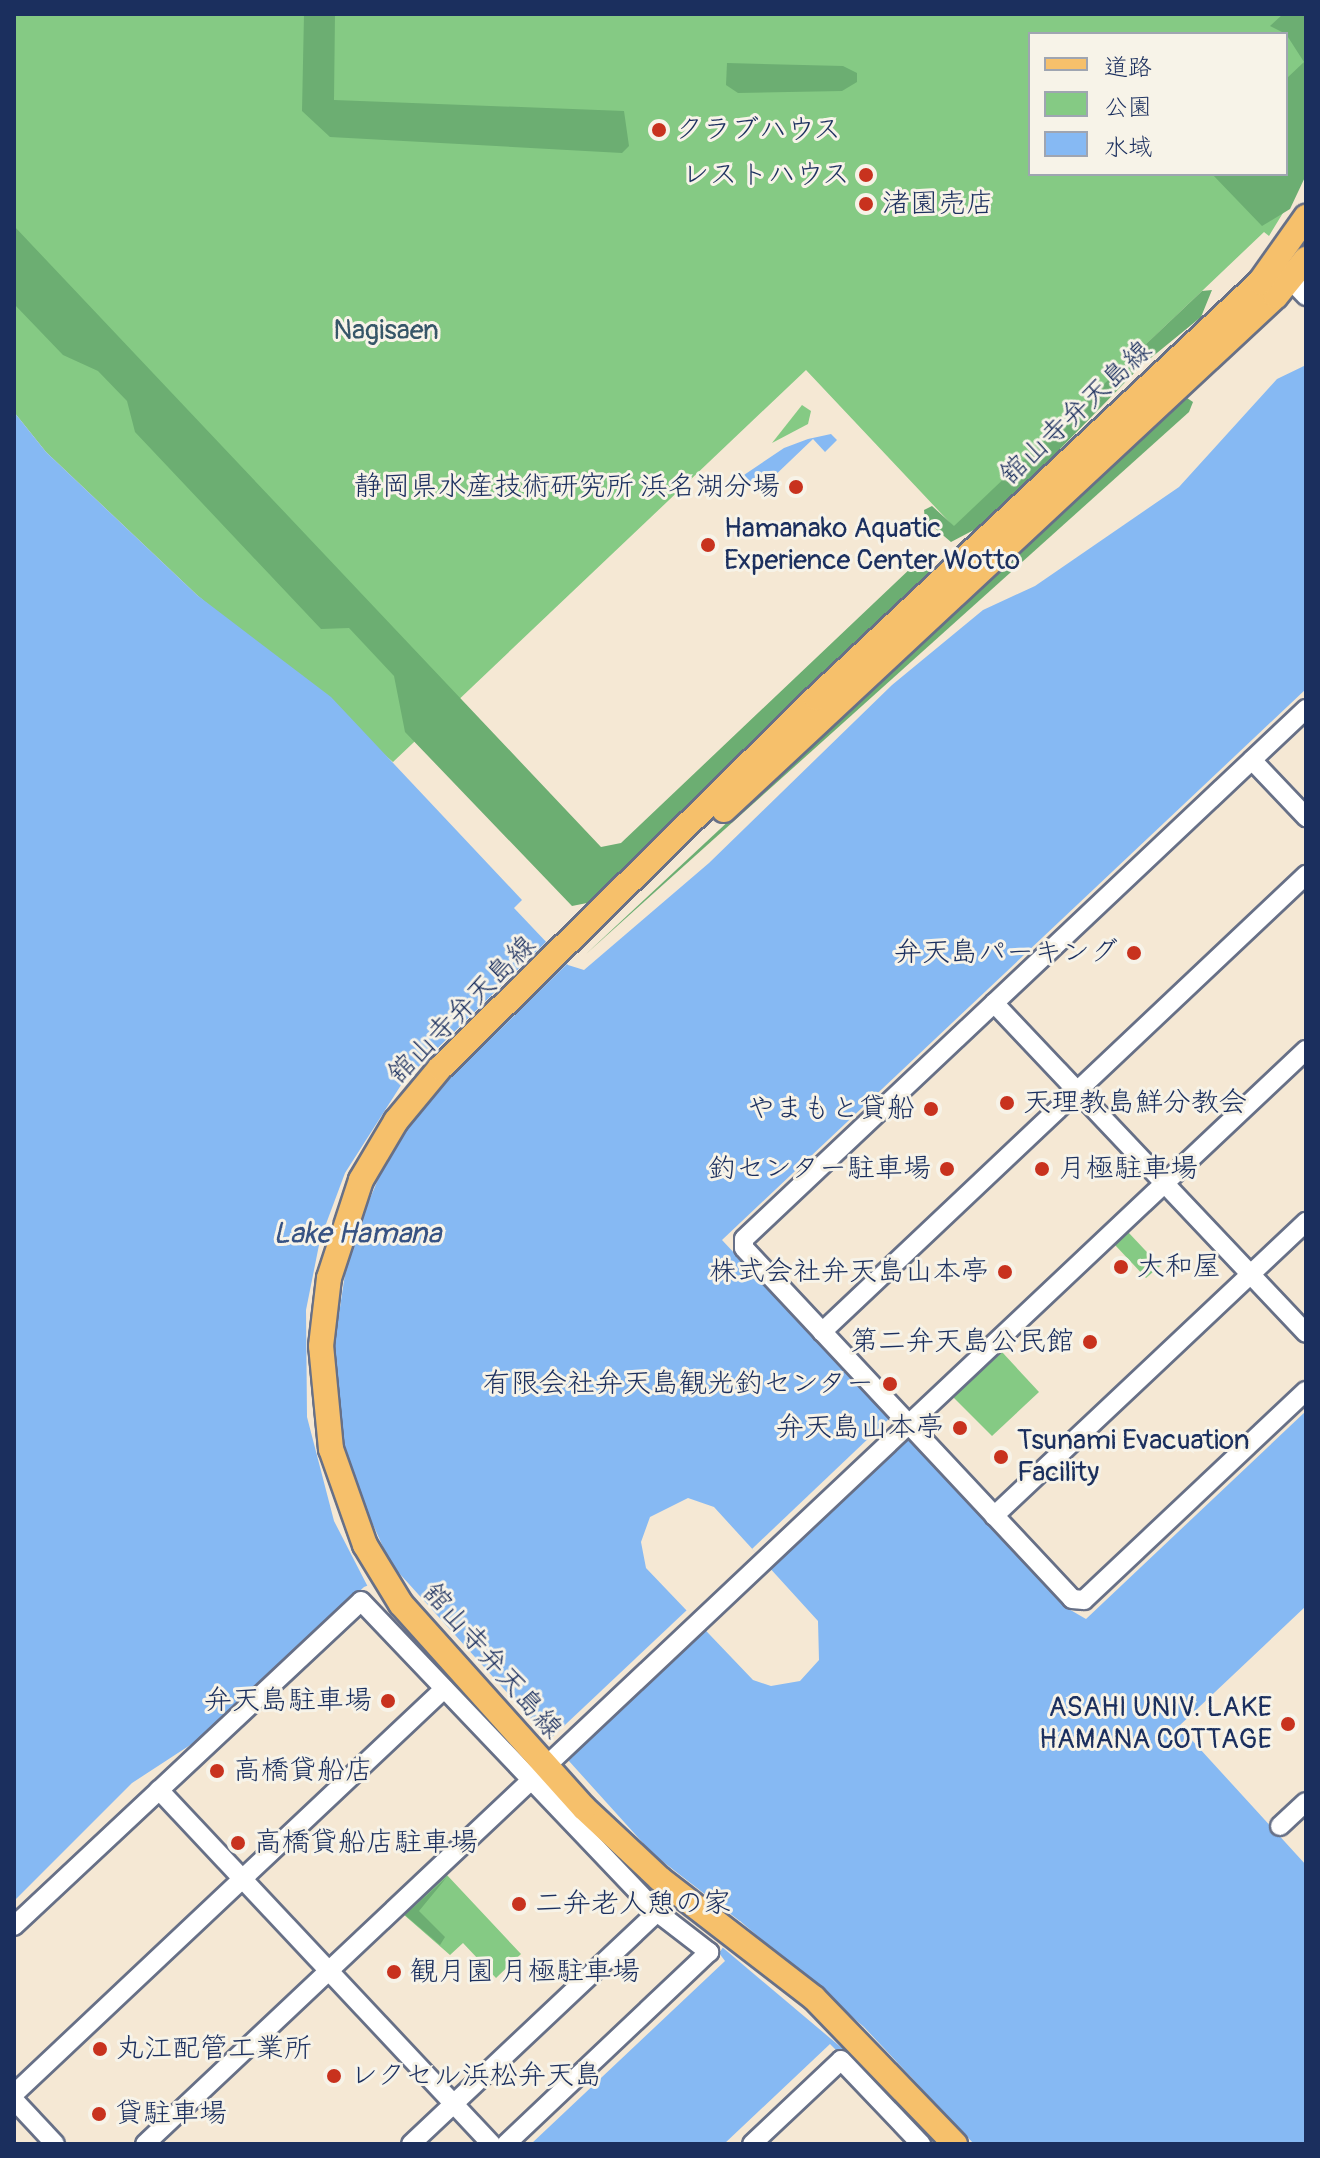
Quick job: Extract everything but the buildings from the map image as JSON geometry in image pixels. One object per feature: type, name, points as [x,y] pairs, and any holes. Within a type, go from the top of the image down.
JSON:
[{"type":"main road","name":"舘山寺弁天島線","points":[[1293,283],[1306,217]]},
{"type":"main road","name":"舘山寺弁天島線","points":[[955,2144],[854,2037],[732,1933],[660,1879],[545,1767],[428,1640],[387,1583],[347,1503],[325,1415],[322,1335],[337,1245],[367,1170],[417,1094],[604,913],[816,698],[1293,283],[1306,259]]},
{"type":"street","points":[[1306,709],[744,1239],[744,1248],[907,1426],[1072,1599],[1084,1600],[1306,1391]]},
{"type":"street","points":[[1252,760],[1306,817]]},
{"type":"street","points":[[822,1332],[1306,875]]},
{"type":"street","points":[[994,1003],[1306,1333]]},
{"type":"street","points":[[145,2144],[1306,1050]]},
{"type":"street","points":[[994,1516],[1306,1222]]},
{"type":"street","points":[[14,1926],[361,1601],[444,1689],[545,1767],[657,1912],[709,1952],[506,2144]]},
{"type":"street","points":[[55,2144],[14,2097],[444,1689]]},
{"type":"street","points":[[159,1790],[492,2144]]},
{"type":"street","points":[[1280,1826],[1306,1802]]},
{"type":"street","points":[[411,2144],[657,1912]]},
{"type":"street","points":[[752,2144],[841,2060],[914,2142]]},
{"type":"green space","name":"Nagisaen","points":[[14,14],[1306,14],[1306,175],[1269,236],[1264,232],[954,527],[806,370],[393,762],[197,595],[46,452],[14,412]]},
{"type":"green space","points":[[304,14],[335,14],[334,100],[624,111],[629,146],[622,153],[330,137],[302,111]]},
{"type":"green space","points":[[1283,14],[1306,14],[1306,175],[1290,209],[1262,226],[1214,176],[1288,176],[1288,77],[1304,62],[1288,37],[1288,32],[1270,26]]},
{"type":"green space","points":[[727,63],[843,66],[857,73],[857,82],[842,91],[738,93],[726,85]]},
{"type":"green space","points":[[14,226],[601,847],[621,843],[913,566],[927,561],[932,574],[592,902],[572,906],[405,732],[394,676],[349,628],[321,629],[135,432],[127,401],[98,371],[63,355],[14,304]]},
{"type":"green space","points":[[1212,290],[1201,317],[1141,366],[989,522],[951,542],[925,520],[924,510],[932,506],[954,526],[1202,291]]},
{"type":"green space","points":[[1184,396],[1193,402],[1189,412],[586,954]]},
{"type":"green space","points":[[802,405],[811,411],[808,424],[772,443]]},
{"type":"green space","points":[[1128,1232],[1160,1266],[1146,1278],[1115,1245]]},
{"type":"green space","points":[[1002,1352],[1039,1392],[992,1436],[953,1397]]},
{"type":"green space","points":[[446,1874],[521,1954],[496,1978],[463,1943],[450,1955],[403,1914]]},
{"type":"green space","points":[[447,1877],[419,1911],[445,1937],[440,1945],[405,1915]]},
{"type":"water","name":"Lake Hamana","points":[[1306,365],[1306,689],[722,1240],[1067,1608],[1086,1619],[1306,1411],[1306,1606],[1179,1726],[1306,1865],[1306,2144],[974,2144],[864,2027],[839,2053],[830,2044],[724,2144],[531,2144],[725,1961],[719,1953],[741,1922],[653,1854],[399,1573],[364,1587],[204,1736],[132,1783],[14,1901],[14,412],[46,452],[197,595],[331,697],[522,900],[514,908],[568,965],[584,970],[709,863],[892,685],[983,610],[1035,586],[1179,487],[1277,379]],"holes":[[[688,1498],[714,1507],[818,1621],[819,1660],[800,1681],[771,1686],[753,1680],[646,1568],[641,1542],[650,1517]]]},
{"type":"water","points":[[831,434],[837,440],[825,452],[813,439],[767,483],[761,478],[751,487],[741,477],[784,448],[808,439]]},
{"type":"pier","points":[[549,939],[570,961],[426,1102],[388,1156],[349,1248],[334,1347],[337,1413],[352,1478],[393,1569],[388,1581],[369,1589],[334,1521],[307,1417],[306,1310],[320,1240],[345,1173],[403,1082]]},
{"type":"pier","points":[[892,1416],[910,1436],[770,1568],[752,1549]]},
{"type":"pier","points":[[688,1609],[707,1628],[566,1761],[548,1741]]},
{"type":"pier","points":[[740,1921],[864,2027],[843,2049],[722,1947]]},
{"type":"place","name":"クラブハウス","points":[[659,130]]},
{"type":"place","name":"レストハウス","points":[[866,175]]},
{"type":"place","name":"渚園売店","points":[[866,204]]},
{"type":"place","name":"静岡県水産技術研究所 浜名湖分場","points":[[796,487]]},
{"type":"place","name":"Hamanako Aquatic Experience Center Wotto","points":[[708,545]]},
{"type":"place","name":"弁天島パーキング","points":[[1134,953]]},
{"type":"place","name":"天理教島鮮分教会","points":[[1007,1103]]},
{"type":"place","name":"やまもと貸船","points":[[931,1109]]},
{"type":"place","name":"釣センター駐車場","points":[[947,1169]]},
{"type":"place","name":"月極駐車場","points":[[1042,1169]]},
{"type":"place","name":"大和屋","points":[[1121,1267]]},
{"type":"place","name":"株式会社弁天島山本亭","points":[[1005,1272]]},
{"type":"place","name":"第二弁天島公民館","points":[[1090,1342]]},
{"type":"place","name":"有限会社弁天島観光釣センター","points":[[890,1384]]},
{"type":"place","name":"弁天島山本亭","points":[[960,1428]]},
{"type":"place","name":"Tsunami Evacuation Facility","points":[[1001,1457]]},
{"type":"place","name":"弁天島駐車場","points":[[388,1701]]},
{"type":"place","name":"ASAHI UNIV. LAKE HAMANA COTTAGE","points":[[1288,1724]]},
{"type":"place","name":"高橋貸船店","points":[[217,1771]]},
{"type":"place","name":"高橋貸船店駐車場","points":[[238,1843]]},
{"type":"place","name":"二弁老人憩の家","points":[[519,1904]]},
{"type":"place","name":"観月園 月極駐車場","points":[[394,1972]]},
{"type":"place","name":"丸江配管工業所","points":[[100,2049]]},
{"type":"place","name":"レクセル浜松弁天島","points":[[334,2076]]},
{"type":"place","name":"貸駐車場","points":[[99,2114]]}]
